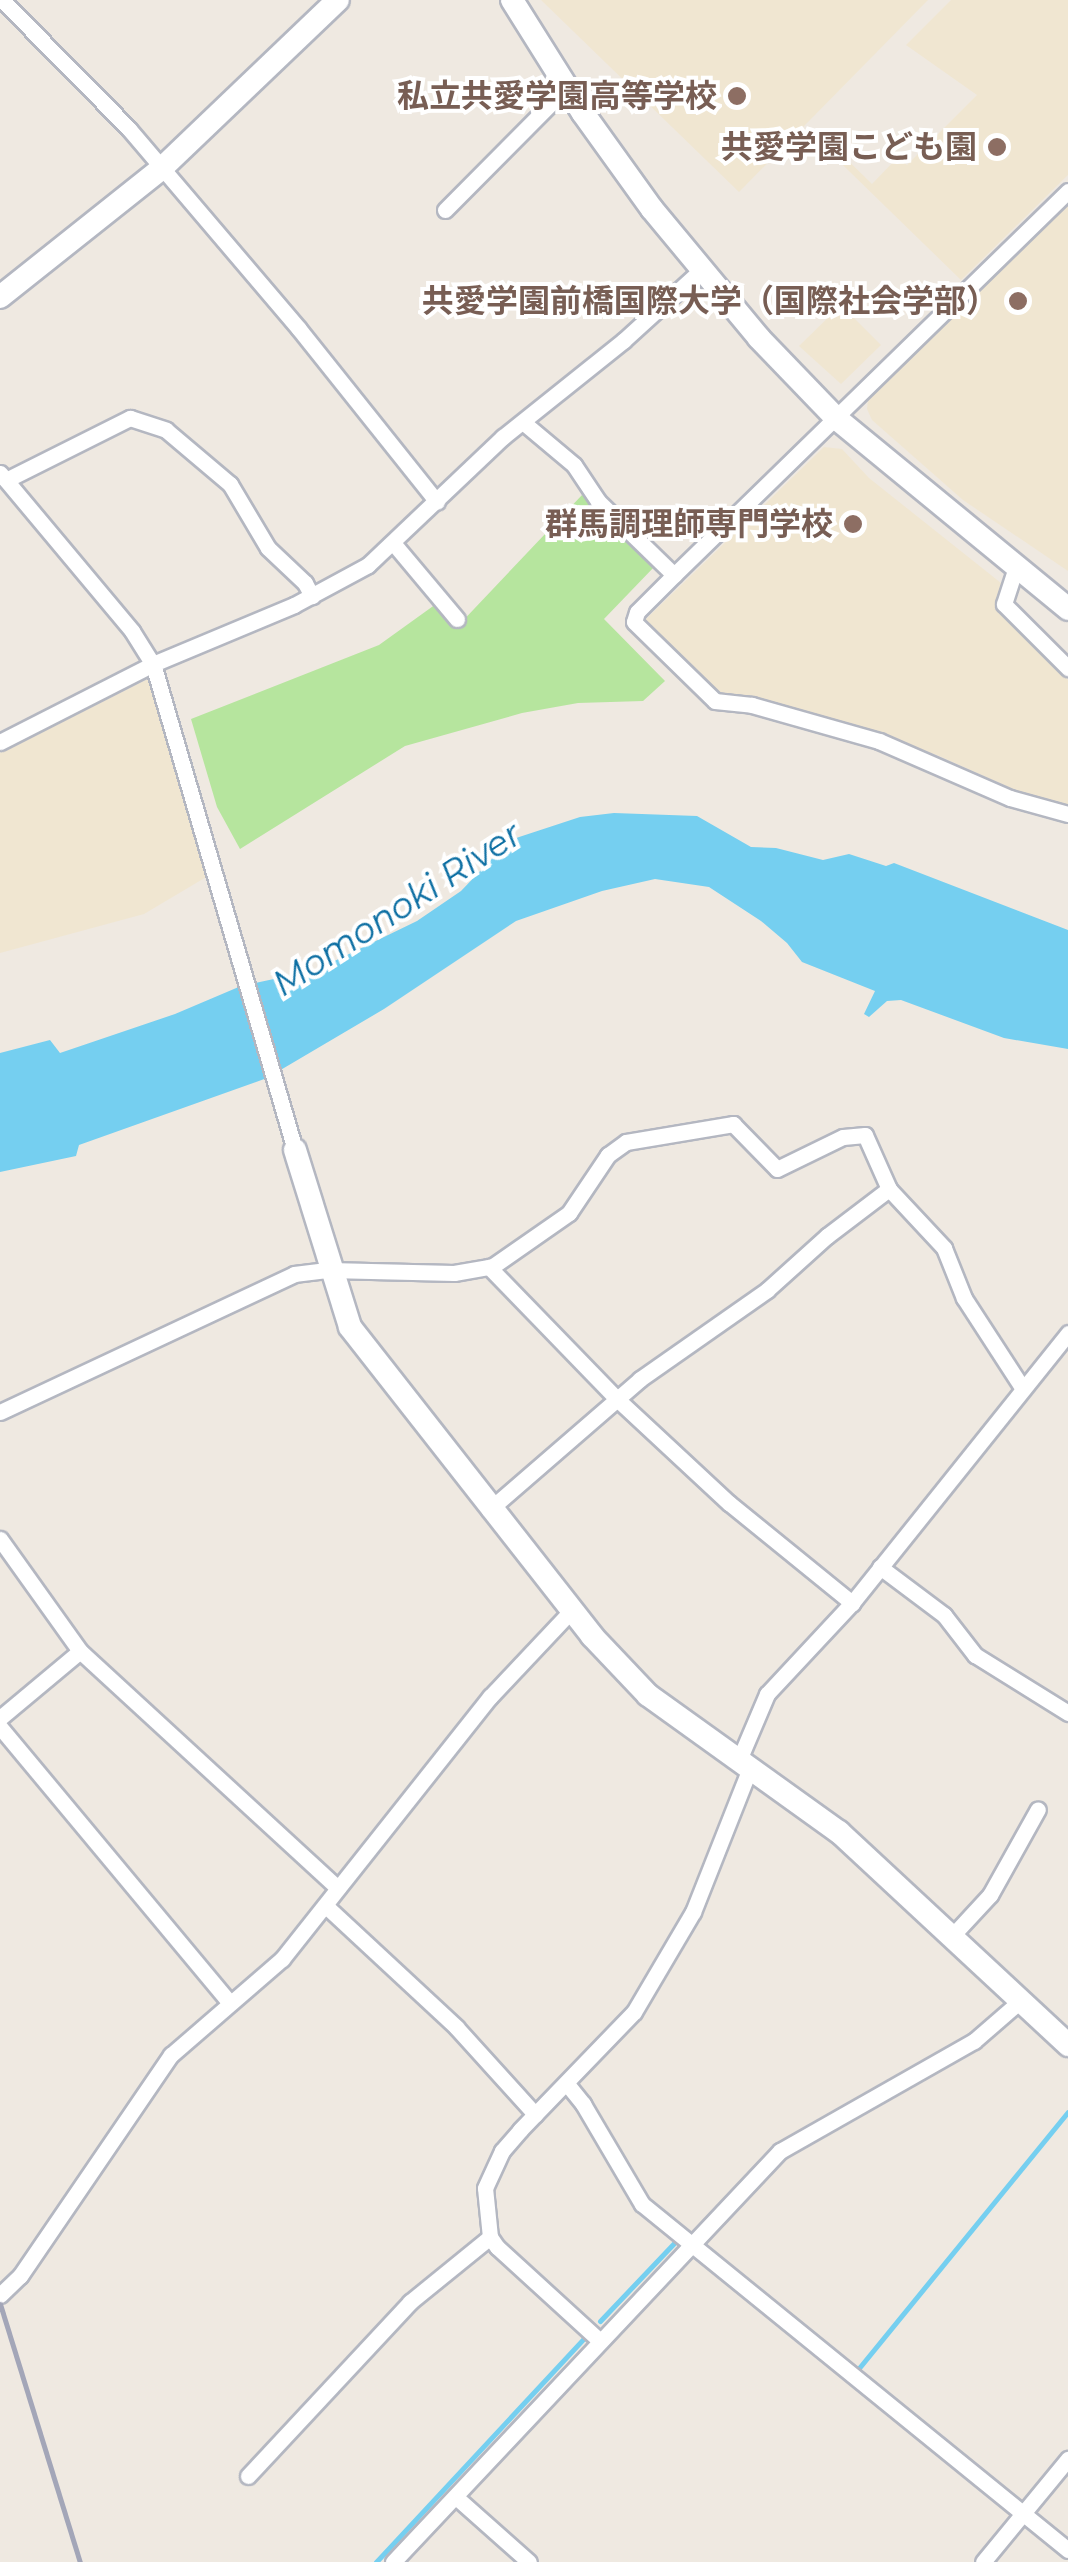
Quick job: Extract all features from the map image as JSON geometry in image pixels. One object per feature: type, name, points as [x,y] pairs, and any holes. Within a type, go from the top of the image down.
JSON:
[{"type":"street","points":[[2,0],[66,60],[162,168],[437,502]]},
{"type":"street","points":[[0,297],[162,168],[338,0]]},
{"type":"street","points":[[512,0],[567,87],[700,271],[837,419],[1068,609]]},
{"type":"street","points":[[445,210],[567,87]]},
{"type":"street","points":[[1068,191],[674,575],[637,612],[634,622],[714,701],[752,705],[879,741],[1010,798],[1068,814]]},
{"type":"street","points":[[0,742],[153,664],[312,596],[368,565],[495,444],[700,271]]},
{"type":"street","points":[[312,596],[305,582],[268,548],[230,484],[166,430],[130,418],[3,477],[132,631],[153,664],[225,900],[329,1270],[350,1327],[489,1510],[648,1695],[839,1832],[1068,2045]]},
{"type":"street","points":[[524,423],[574,465],[598,501],[674,575]]},
{"type":"street","points":[[394,544],[457,619]]},
{"type":"street","points":[[1016,567],[1004,604],[1068,668]]},
{"type":"street","points":[[0,1412],[294,1274],[329,1270],[425,1274],[489,1267],[568,1214],[608,1155],[636,1138],[737,1125],[776,1169],[843,1136],[866,1135],[889,1189],[944,1248],[964,1298],[1023,1389]]},
{"type":"street","points":[[489,1510],[617,1399],[767,1290],[827,1236],[889,1189]]},
{"type":"street","points":[[489,1267],[617,1399],[729,1502],[852,1603]]},
{"type":"street","points":[[600,2341],[490,2237],[485,2188],[491,2172],[502,2151],[535,2114],[634,2012],[681,1936],[767,1694],[852,1603],[1068,1333]]},
{"type":"street","points":[[0,1539],[80,1651],[338,1888]]},
{"type":"street","points":[[880,1567],[944,1615],[975,1655],[1068,1713]]},
{"type":"street","points":[[0,2295],[20,2276],[170,2055],[282,1959],[501,1684],[572,1610]]},
{"type":"street","points":[[0,1718],[80,1651]]},
{"type":"street","points":[[0,1727],[230,2003]]},
{"type":"street","points":[[952,1936],[990,1895],[1038,1809]]},
{"type":"street","points":[[326,1906],[456,2027],[535,2114]]},
{"type":"street","points":[[393,2562],[780,2151],[974,2041],[1020,2001]]},
{"type":"street","points":[[567,2084],[583,2104],[637,2198],[691,2246],[1068,2550]]},
{"type":"street","points":[[248,2476],[410,2302],[490,2237]]},
{"type":"street","points":[[983,2562],[1068,2459]]},
{"type":"street","points":[[457,2498],[529,2562]]},
{"type":"shaded area","name":"私立共愛学園高等学校","points":[[541,0],[928,0],[739,192]]},
{"type":"shaded area","name":"共愛学園こども園","points":[[951,0],[1068,0],[1068,175],[961,280],[813,136],[818,131],[872,184],[898,157],[907,165],[977,95],[906,45]]},
{"type":"shaded area","name":"共愛学園前橋国際大学（国際社会学部）","points":[[1068,202],[1068,571],[963,500],[872,420],[867,409],[868,400]]},
{"type":"shaded area","points":[[841,305],[881,345],[841,384],[799,346]]},
{"type":"shaded area","points":[[824,447],[842,449],[869,478],[1001,583],[997,603],[1068,680],[1068,806],[1033,798],[937,755],[748,697],[716,696],[645,630],[644,621]]},
{"type":"shaded area","points":[[148,679],[208,876],[144,914],[0,953],[0,753]]},
{"type":"green space","points":[[582,495],[655,566],[604,619],[665,681],[643,701],[578,703],[522,713],[405,746],[240,849],[217,807],[191,719],[379,645],[436,604],[456,628]]},
{"type":"water","points":[[614,813],[697,816],[751,847],[776,848],[823,860],[849,854],[886,866],[894,863],[1068,930],[1068,1049],[1004,1038],[901,1000],[887,1001],[869,1017],[864,1014],[875,991],[802,962],[761,921],[709,887],[655,879],[602,891],[516,921],[384,1009],[267,1078],[79,1145],[76,1156],[0,1172],[0,1053],[50,1040],[60,1053],[175,1014],[241,986],[316,970],[417,921],[461,891],[510,840],[580,817]]},
{"type":"waterway","points":[[859,2368],[1068,2112]]},
{"type":"waterway","points":[[600,2321],[674,2243]]},
{"type":"waterway","points":[[376,2562],[584,2338]]},
{"type":"railway","points":[[0,2304],[80,2562]]},
{"type":"place","name":"私立共愛学園高等学校","points":[[737,96]]},
{"type":"place","name":"共愛学園こども園","points":[[997,147]]},
{"type":"place","name":"共愛学園前橋国際大学（国際社会学部）","points":[[1018,301]]},
{"type":"place","name":"群馬調理師専門学校","points":[[853,524]]},
{"type":"water label","name":"Momonoki River","points":[[397,909]]}]
